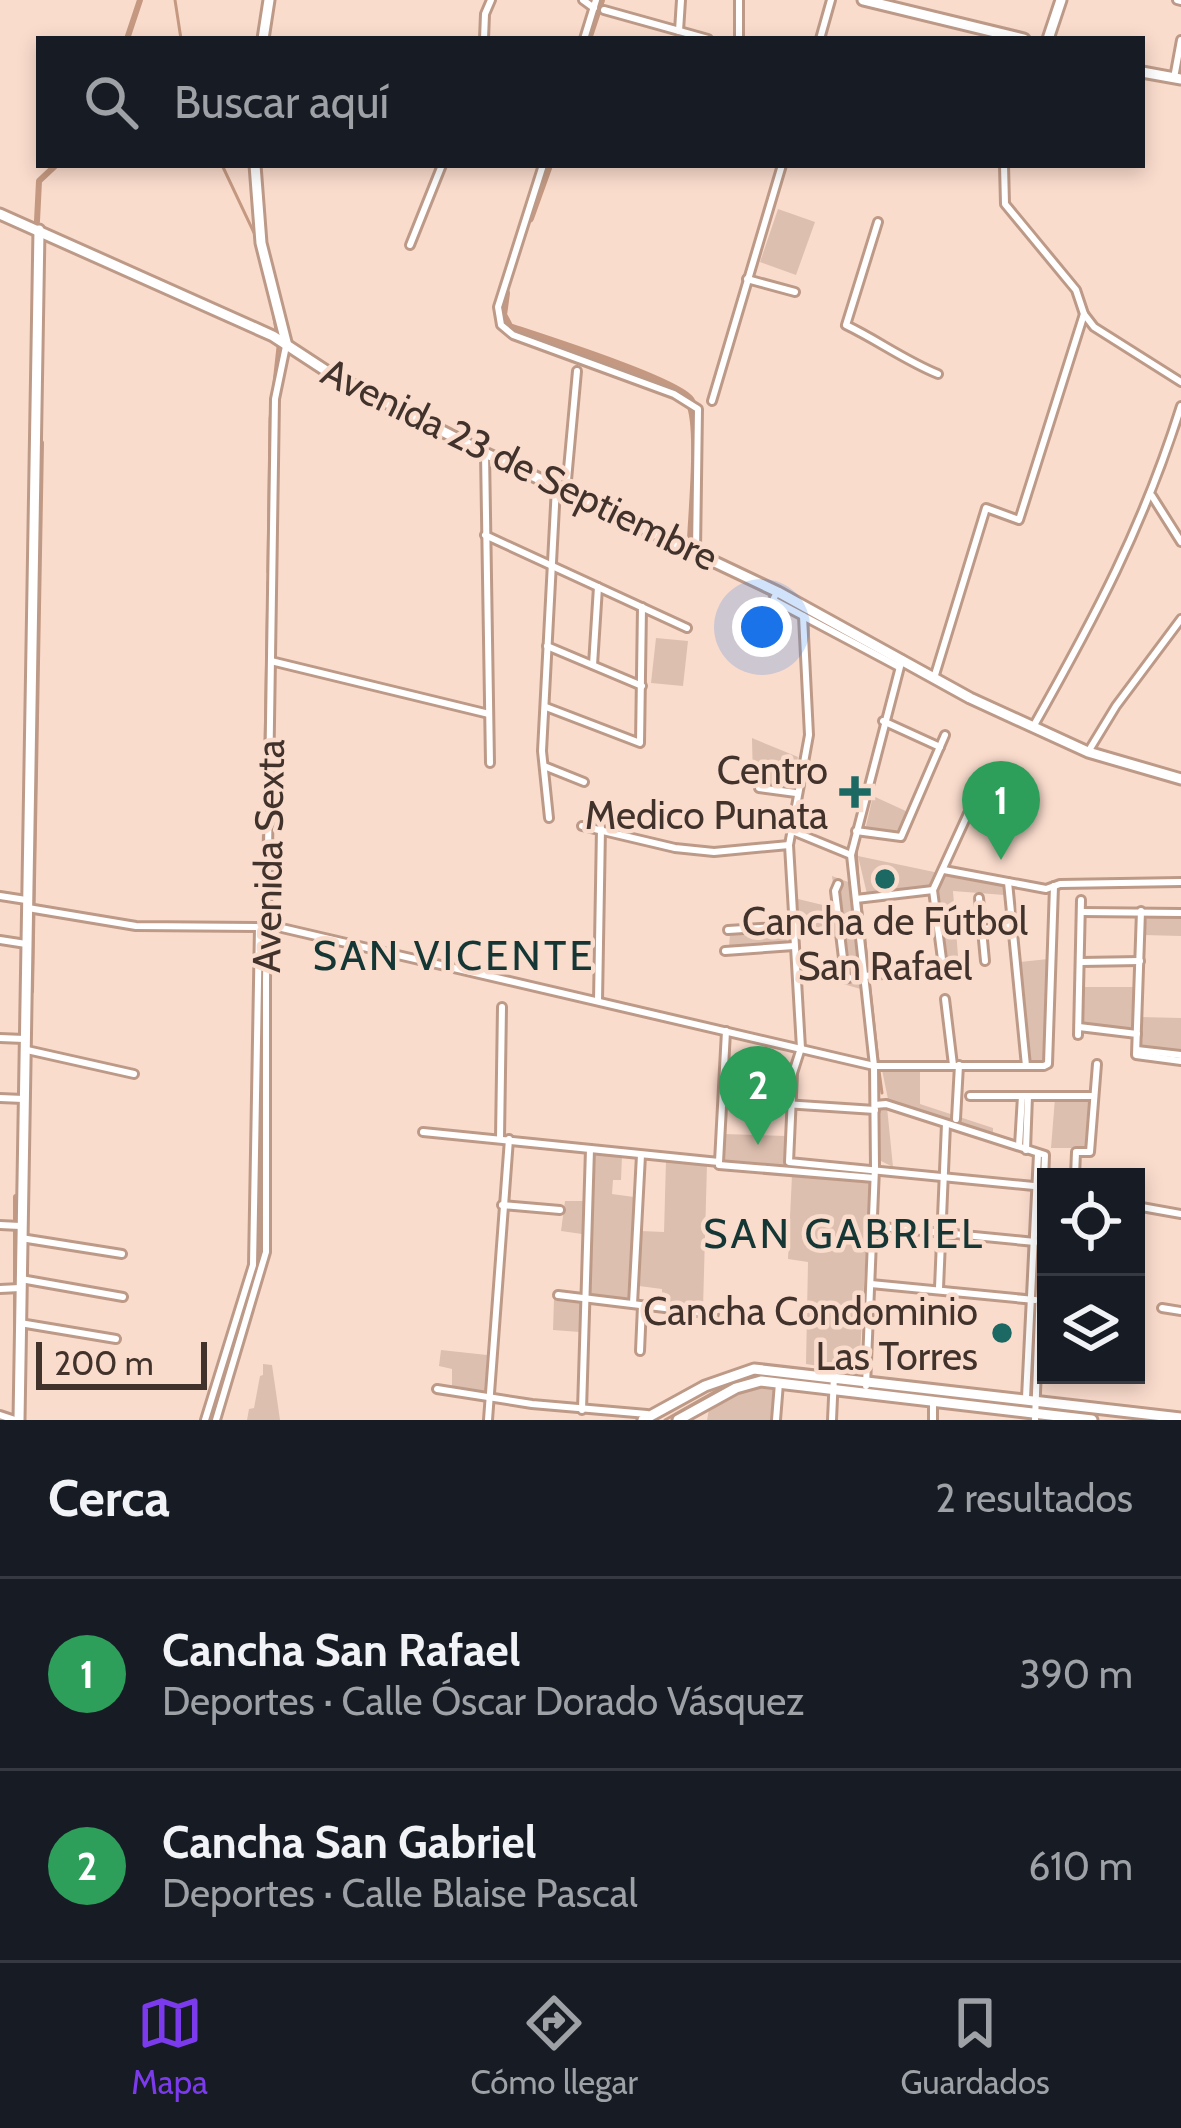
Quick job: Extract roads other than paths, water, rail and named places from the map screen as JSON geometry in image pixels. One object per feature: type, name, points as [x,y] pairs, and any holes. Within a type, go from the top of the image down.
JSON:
[{"type":"main road","points":[[263,36],[269,0]]},
{"type":"main road","points":[[863,0],[1012,36]]},
{"type":"main road","points":[[1049,36],[1060,0]]},
{"type":"main road","points":[[1145,73],[1178,79]]},
{"type":"main road","points":[[255,168],[261,243],[281,340]]},
{"type":"main road","name":"Avenida 23 de Septiembre","points":[[0,214],[281,340],[331,374],[485,454],[697,551],[900,663],[1088,752],[1181,779]]},
{"type":"main road","points":[[17,1420],[39,230]]},
{"type":"main road","points":[[648,1417],[754,1369],[1181,1418]]},
{"type":"main road","points":[[678,1420],[750,1382],[1092,1420]]},
{"type":"street","points":[[484,36],[491,0]]},
{"type":"street","points":[[583,0],[595,4],[585,36]]},
{"type":"street","points":[[679,31],[681,0]]},
{"type":"street","points":[[739,0],[739,36]]},
{"type":"street","points":[[821,36],[832,0]]},
{"type":"street","points":[[604,10],[698,36]]},
{"type":"street","points":[[665,28],[667,36]]},
{"type":"street","points":[[1178,79],[1181,40]]},
{"type":"street","points":[[410,245],[441,168]]},
{"type":"street","points":[[542,168],[498,307],[501,325],[513,335],[674,394],[698,410],[697,551]]},
{"type":"street","points":[[712,401],[781,168]]},
{"type":"street","points":[[1002,168],[1003,196],[1010,212],[1076,290],[1094,327],[1181,382]]},
{"type":"street","points":[[878,222],[846,325],[884,345],[891,354],[938,374]]},
{"type":"street","points":[[747,279],[795,292]]},
{"type":"street","points":[[934,678],[986,508],[1019,520],[1084,314]]},
{"type":"street","name":"Avenida Sexta","points":[[205,1420],[254,1265],[275,399],[281,340]]},
{"type":"street","points":[[549,818],[544,706],[551,566],[577,370]]},
{"type":"street","points":[[1034,727],[1108,591],[1152,496],[1181,406]]},
{"type":"street","points":[[485,454],[490,764]]},
{"type":"street","points":[[1152,496],[1181,542]]},
{"type":"street","points":[[485,535],[687,628]]},
{"type":"street","points":[[593,665],[598,587]]},
{"type":"street","points":[[775,596],[803,616],[900,663],[851,855],[874,1066],[865,1394]]},
{"type":"street","points":[[544,706],[640,742],[642,607]]},
{"type":"street","points":[[803,616],[809,735],[789,844],[801,1048],[793,1073],[790,1162],[874,1173]]},
{"type":"street","points":[[1088,752],[1181,619]]},
{"type":"street","points":[[547,646],[642,686]]},
{"type":"street","points":[[271,662],[489,714]]},
{"type":"street","points":[[884,721],[940,746]]},
{"type":"street","points":[[856,831],[901,837],[945,735]]},
{"type":"street","points":[[544,766],[584,782]]},
{"type":"street","points":[[759,788],[796,794]]},
{"type":"street","points":[[865,976],[943,967],[932,890],[971,807]]},
{"type":"street","points":[[583,826],[675,848],[714,852],[789,844]]},
{"type":"street","points":[[598,1001],[601,828]]},
{"type":"street","points":[[790,830],[851,855]]},
{"type":"street","points":[[944,870],[1046,889],[1181,882]]},
{"type":"street","points":[[1008,882],[1026,1066]]},
{"type":"street","points":[[838,884],[844,975],[849,978]]},
{"type":"street","points":[[1009,895],[1019,884]]},
{"type":"street","points":[[0,896],[136,926],[264,926],[874,1066],[1026,1066],[1048,1064],[1054,886]]},
{"type":"street","points":[[856,898],[932,890]]},
{"type":"street","points":[[979,898],[986,962]]},
{"type":"street","points":[[1081,900],[1079,1031],[1137,1034]]},
{"type":"street","points":[[1082,911],[1181,913]]},
{"type":"street","points":[[1141,911],[1136,1052],[1181,1058]]},
{"type":"street","points":[[728,930],[794,926]]},
{"type":"street","points":[[839,928],[860,926]]},
{"type":"street","points":[[982,928],[1011,926]]},
{"type":"street","points":[[0,940],[26,944]]},
{"type":"street","points":[[725,951],[794,946]]},
{"type":"street","points":[[1081,962],[1140,962]]},
{"type":"street","points":[[946,999],[956,1065],[956,1119]]},
{"type":"street","points":[[488,1420],[502,1205],[502,1007]]},
{"type":"street","points":[[719,1163],[726,1031]]},
{"type":"street","points":[[0,1038],[134,1074]]},
{"type":"street","points":[[1075,1168],[1076,1151],[1090,1151],[1097,1064]]},
{"type":"street","points":[[970,1096],[1094,1096]]},
{"type":"street","points":[[1023,1149],[1025,1096]]},
{"type":"street","points":[[0,1099],[23,1099]]},
{"type":"street","points":[[723,1100],[886,1104],[1041,1154],[1041,1168]]},
{"type":"street","points":[[938,1289],[946,1124]]},
{"type":"street","points":[[423,1132],[719,1163],[945,1176],[1037,1189]]},
{"type":"street","points":[[582,1410],[590,1149]]},
{"type":"street","points":[[640,1351],[641,1155]]},
{"type":"street","points":[[502,1205],[560,1210]]},
{"type":"street","points":[[1145,1207],[1181,1214]]},
{"type":"street","points":[[1035,1300],[1037,1222]]},
{"type":"street","points":[[0,1225],[122,1254]]},
{"type":"street","points":[[872,1226],[1034,1242]]},
{"type":"street","points":[[1031,1416],[1037,1269]]},
{"type":"street","points":[[0,1289],[21,1283],[123,1297]]},
{"type":"street","points":[[871,1284],[1035,1300]]},
{"type":"street","points":[[558,1295],[714,1314]]},
{"type":"street","points":[[1162,1308],[1181,1311]]},
{"type":"street","points":[[20,1324],[116,1340]]},
{"type":"street","name":"Avenida Sexta","points":[[216,1420],[226,1364]]},
{"type":"street","points":[[832,1420],[834,1376]]},
{"type":"street","points":[[776,1420],[778,1383]]},
{"type":"street","points":[[436,1389],[648,1417]]},
{"type":"street","points":[[933,1401],[933,1420]]},
{"type":"street","points":[[704,1420],[705,1404]]},
{"type":"street","points":[[0,1414],[17,1420]]},
{"type":"waterway","points":[[128,36],[140,0]]},
{"type":"waterway","points":[[175,0],[181,36]]},
{"type":"waterway","points":[[588,36],[600,0]]},
{"type":"waterway","points":[[37,221],[39,181],[53,168]]},
{"type":"waterway","points":[[223,168],[257,239]]},
{"type":"waterway","points":[[529,218],[547,168]]},
{"type":"waterway","points":[[505,293],[502,315],[509,328],[636,372],[690,401],[696,448],[692,541]]},
{"type":"waterway","points":[[270,295],[276,330]]},
{"type":"waterway","points":[[268,572],[270,419],[278,347]]},
{"type":"waterway","points":[[31,991],[41,443]]},
{"type":"waterway","points":[[732,575],[770,595]]},
{"type":"waterway","points":[[262,914],[268,582]]},
{"type":"waterway","points":[[781,600],[822,622]]},
{"type":"waterway","points":[[893,707],[903,669]]},
{"type":"waterway","points":[[856,848],[859,892]]},
{"type":"waterway","points":[[861,903],[868,971]]},
{"type":"waterway","points":[[262,937],[262,1019]]},
{"type":"waterway","points":[[869,981],[878,1061]]},
{"type":"waterway","points":[[228,1361],[259,1253],[262,1034]]},
{"type":"waterway","points":[[879,1071],[882,1093]]},
{"type":"waterway","points":[[887,1100],[954,1123]]},
{"type":"waterway","points":[[1041,1164],[1041,1168]]},
{"type":"waterway","points":[[16,1197],[16,1362]]},
{"type":"waterway","points":[[1032,1391],[1036,1307]]},
{"type":"waterway","points":[[209,1420],[224,1372]]},
{"type":"waterway","points":[[665,1420],[730,1383],[771,1375]]},
{"type":"waterway","points":[[780,1377],[826,1382]]},
{"type":"waterway","points":[[840,1384],[861,1386]]},
{"type":"waterway","points":[[874,1388],[1019,1404]]},
{"type":"waterway","points":[[1043,1407],[1155,1420]]},
{"type":"place","name":"Centro Medico Punata","points":[[855,792]]},
{"type":"place","name":"Cancha San Rafael","points":[[1001,860]]},
{"type":"place","name":"Cancha de Fútbol San Rafael","points":[[885,879]]},
{"type":"place","name":"Cancha San Gabriel","points":[[758,1145]]},
{"type":"place","name":"Cancha Condominio Las Torres","points":[[1002,1333]]},
{"type":"district","name":"SAN VICENTE","points":[[454,955]]},
{"type":"district","name":"SAN GABRIEL","points":[[844,1233]]}]
